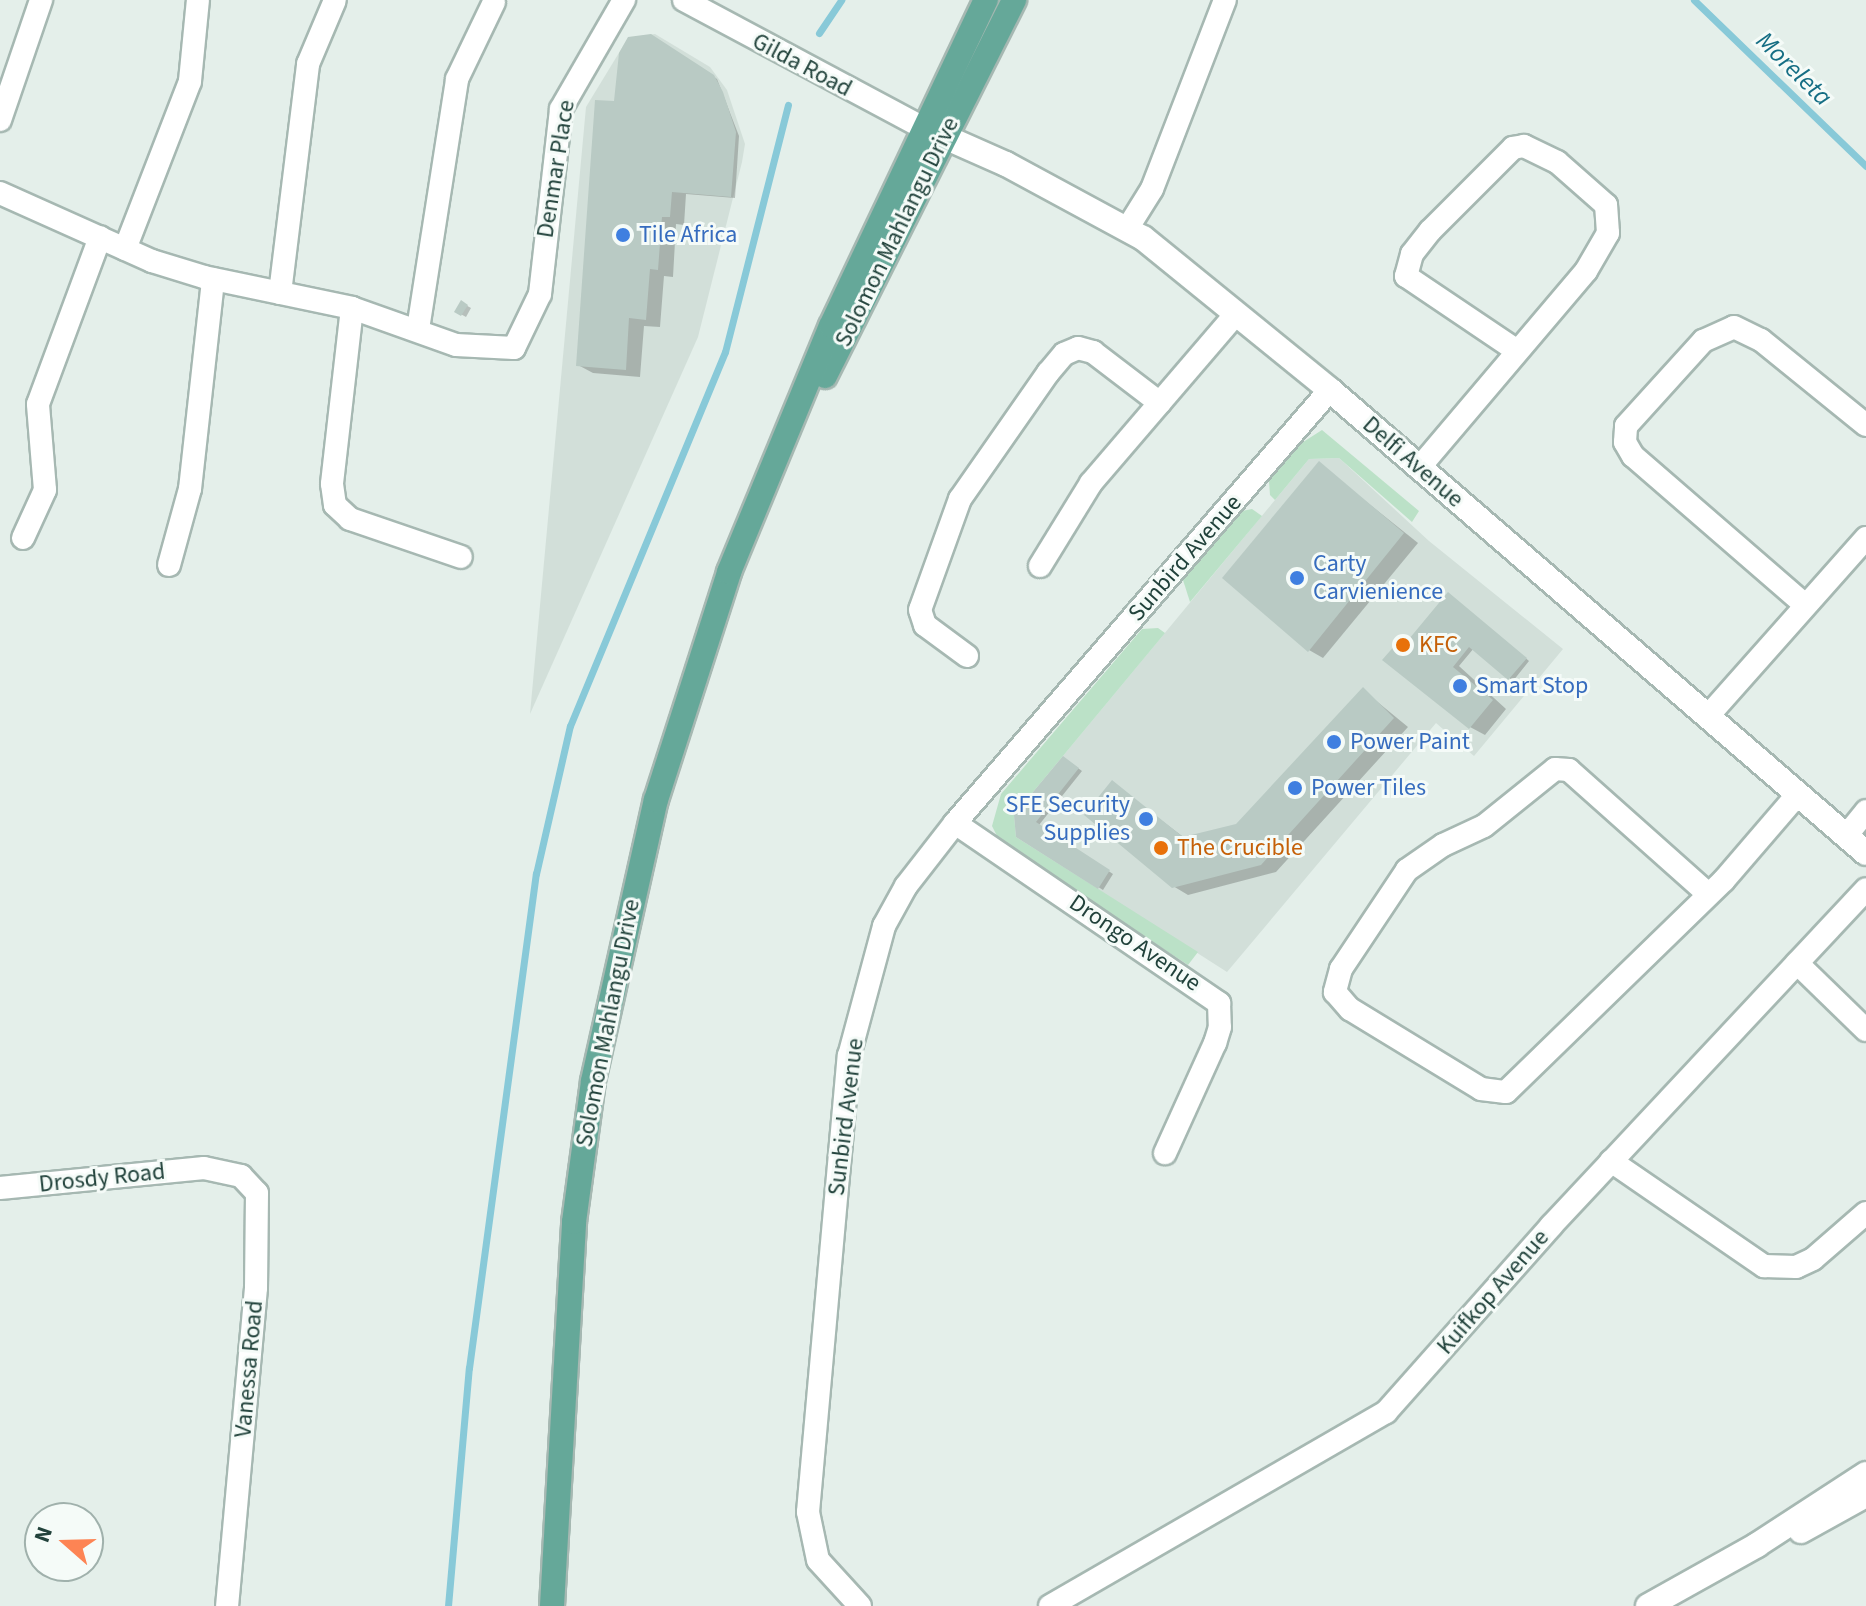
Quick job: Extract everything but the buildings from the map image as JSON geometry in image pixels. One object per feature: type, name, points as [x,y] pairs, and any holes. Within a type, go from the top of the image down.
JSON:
[{"type":"main road","name":"Solomon Mahlangu Drive","points":[[552,1606],[574,1222],[596,1066],[656,800],[729,572],[778,462],[853,324],[986,0]]},
{"type":"main road","name":"Solomon Mahlangu Drive","points":[[932,131],[1014,0]]},
{"type":"street","points":[[0,120],[41,0]]},
{"type":"street","points":[[125,249],[190,81],[198,0]]},
{"type":"street","points":[[280,293],[308,64],[335,0]]},
{"type":"street","name":"Denmar Place","points":[[418,329],[456,345],[514,348],[540,294],[561,109],[624,0]]},
{"type":"street","name":"Gilda Road","points":[[684,0],[932,131]]},
{"type":"street","points":[[1127,229],[1152,189],[1225,0]]},
{"type":"street","points":[[0,193],[125,249],[213,279],[352,308],[418,329],[457,79],[494,2]]},
{"type":"street","name":"Delfi Avenue","points":[[932,131],[1127,229],[1330,390],[1866,853]]},
{"type":"street","points":[[1419,468],[1595,260],[1610,220],[1606,205],[1557,162],[1524,146],[1513,148],[1430,231],[1412,254],[1406,276],[1517,351]]},
{"type":"street","points":[[23,538],[45,490],[38,404],[100,237]]},
{"type":"street","points":[[169,565],[190,489],[200,427],[213,279]]},
{"type":"street","points":[[352,308],[332,484],[335,505],[350,519],[461,557]]},
{"type":"street","points":[[1040,566],[1091,483],[1236,314]]},
{"type":"street","points":[[1804,604],[1633,456],[1625,442],[1626,426],[1703,341],[1734,327],[1761,340],[1866,425]]},
{"type":"street","points":[[967,656],[925,625],[920,610],[960,499],[1048,373],[1064,354],[1078,348],[1093,352],[1160,403]]},
{"type":"street","name":"Sunbird Avenue","points":[[860,1606],[818,1560],[808,1512],[849,1056],[884,926],[906,886],[955,823],[1330,390]]},
{"type":"street","points":[[1708,716],[1804,604],[1866,538]]},
{"type":"street","points":[[1707,893],[1569,770],[1555,769],[1484,826],[1443,845],[1407,870],[1341,969],[1335,992],[1350,1009],[1481,1089],[1506,1092],[1707,893],[1798,794]]},
{"type":"street","points":[[1846,836],[1866,811]]},
{"type":"street","name":"Drongo Avenue","points":[[955,823],[1219,1003],[1220,1027],[1215,1043],[1165,1153]]},
{"type":"street","name":"Kuifkop Avenue","points":[[1050,1606],[1386,1412],[1611,1161],[1866,889]]},
{"type":"street","points":[[1797,963],[1866,1030]]},
{"type":"street","points":[[1611,1161],[1764,1266],[1796,1267],[1813,1259],[1866,1213]]},
{"type":"street","name":"Drosdy Road","points":[[0,1188],[204,1168]]},
{"type":"street","name":"Vanessa Road","points":[[204,1168],[241,1176],[257,1193],[256,1288],[227,1606]]},
{"type":"street","points":[[1648,1606],[1757,1545],[1866,1474]]},
{"type":"street","points":[[1757,1545],[1795,1534],[1866,1495]]},
{"type":"shaded area","points":[[655,34],[710,67],[727,90],[745,144],[742,162],[698,337],[530,714],[586,107],[628,38]]},
{"type":"shaded area","points":[[1339,458],[1429,541],[1563,649],[1474,756],[1436,723],[1227,972],[1016,837],[1014,815],[1309,459]]},
{"type":"green space","points":[[1322,430],[1419,511],[1412,522],[1339,458],[1309,459],[1275,500],[1270,495],[1269,481],[1297,446]]},
{"type":"green space","points":[[1252,509],[1262,516],[1190,602],[1183,580],[1242,511]]},
{"type":"green space","points":[[1158,628],[1165,633],[1014,815],[1016,837],[1198,952],[1188,965],[1000,842],[992,826],[1001,794],[1142,629]]},
{"type":"waterway","points":[[819,33],[841,0]]},
{"type":"waterway","name":"Moreleta","points":[[1694,0],[1866,166]]},
{"type":"waterway","points":[[448,1606],[469,1368],[536,874],[570,726],[725,352],[788,105]]},
{"type":"place","name":"Tile Africa","points":[[623,235]]},
{"type":"place","name":"Carty Carvienience","points":[[1297,578]]},
{"type":"place","name":"KFC","points":[[1403,645]]},
{"type":"place","name":"Smart Stop","points":[[1460,686]]},
{"type":"place","name":"Power Paint","points":[[1334,742]]},
{"type":"place","name":"Power Tiles","points":[[1295,788]]},
{"type":"place","name":"SFE Security Supplies","points":[[1146,819]]},
{"type":"place","name":"The Crucible","points":[[1161,848]]}]
